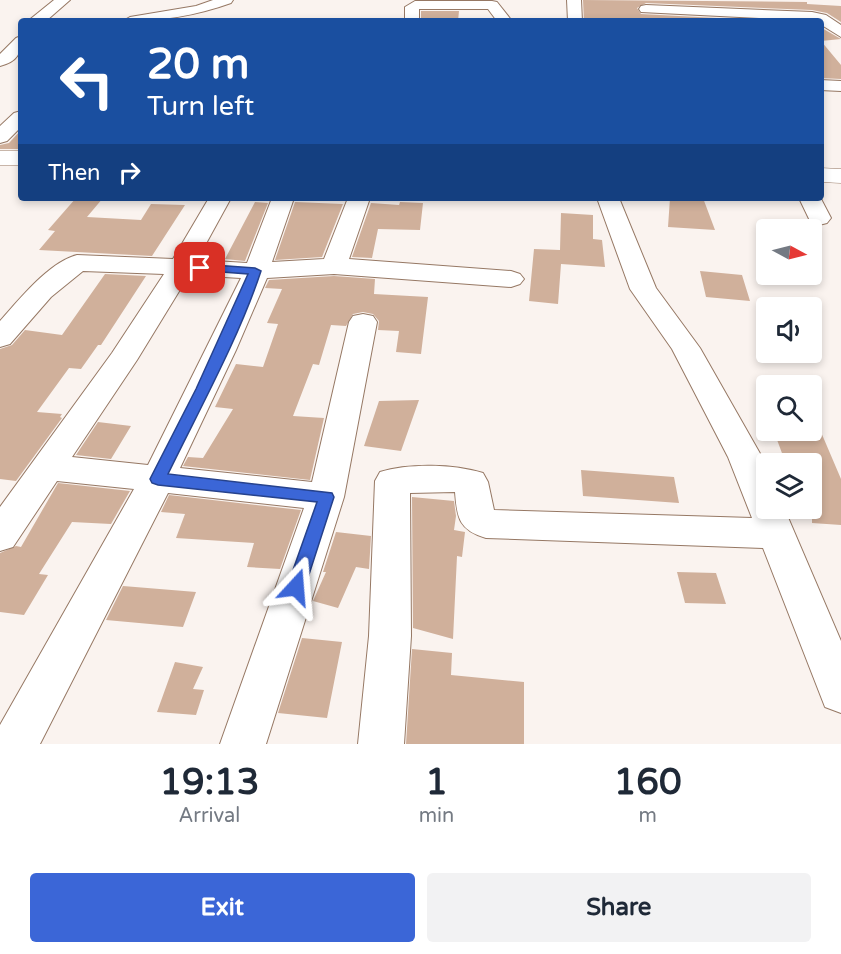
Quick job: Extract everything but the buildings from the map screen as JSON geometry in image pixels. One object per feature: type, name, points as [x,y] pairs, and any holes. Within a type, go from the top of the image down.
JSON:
[{"type":"street","points":[[40,18],[63,0]]},
{"type":"street","points":[[149,18],[199,10],[226,0]]},
{"type":"street","points":[[574,0],[575,18]]},
{"type":"street","points":[[412,18],[412,7],[415,5],[491,2],[502,18]]},
{"type":"street","points":[[456,4],[458,18]]},
{"type":"street","points":[[645,10],[821,18]]},
{"type":"street","points":[[824,20],[841,32]]},
{"type":"street","points":[[0,61],[10,54],[17,35]]},
{"type":"street","points":[[824,84],[841,86]]},
{"type":"street","points":[[0,137],[18,120]]},
{"type":"street","points":[[0,158],[18,158]]},
{"type":"street","points":[[824,176],[841,176]]},
{"type":"street","points":[[0,536],[122,360],[181,267],[217,201]]},
{"type":"street","points":[[15,744],[158,479],[203,389],[249,289],[282,201]]},
{"type":"street","points":[[334,267],[358,201]]},
{"type":"street","points":[[609,201],[643,289],[686,348],[745,457],[841,692]]},
{"type":"street","points":[[0,338],[42,291],[76,263],[255,271],[334,267],[383,268],[511,279]]},
{"type":"street","points":[[243,744],[326,497],[363,321]]},
{"type":"street","points":[[48,467],[326,497]]},
{"type":"street","points":[[381,744],[390,636],[392,481],[458,479],[471,482],[476,515],[486,524],[776,534]]},
{"type":"route","points":[[200,268],[255,271],[203,389],[158,479],[326,497],[296,587]]}]
